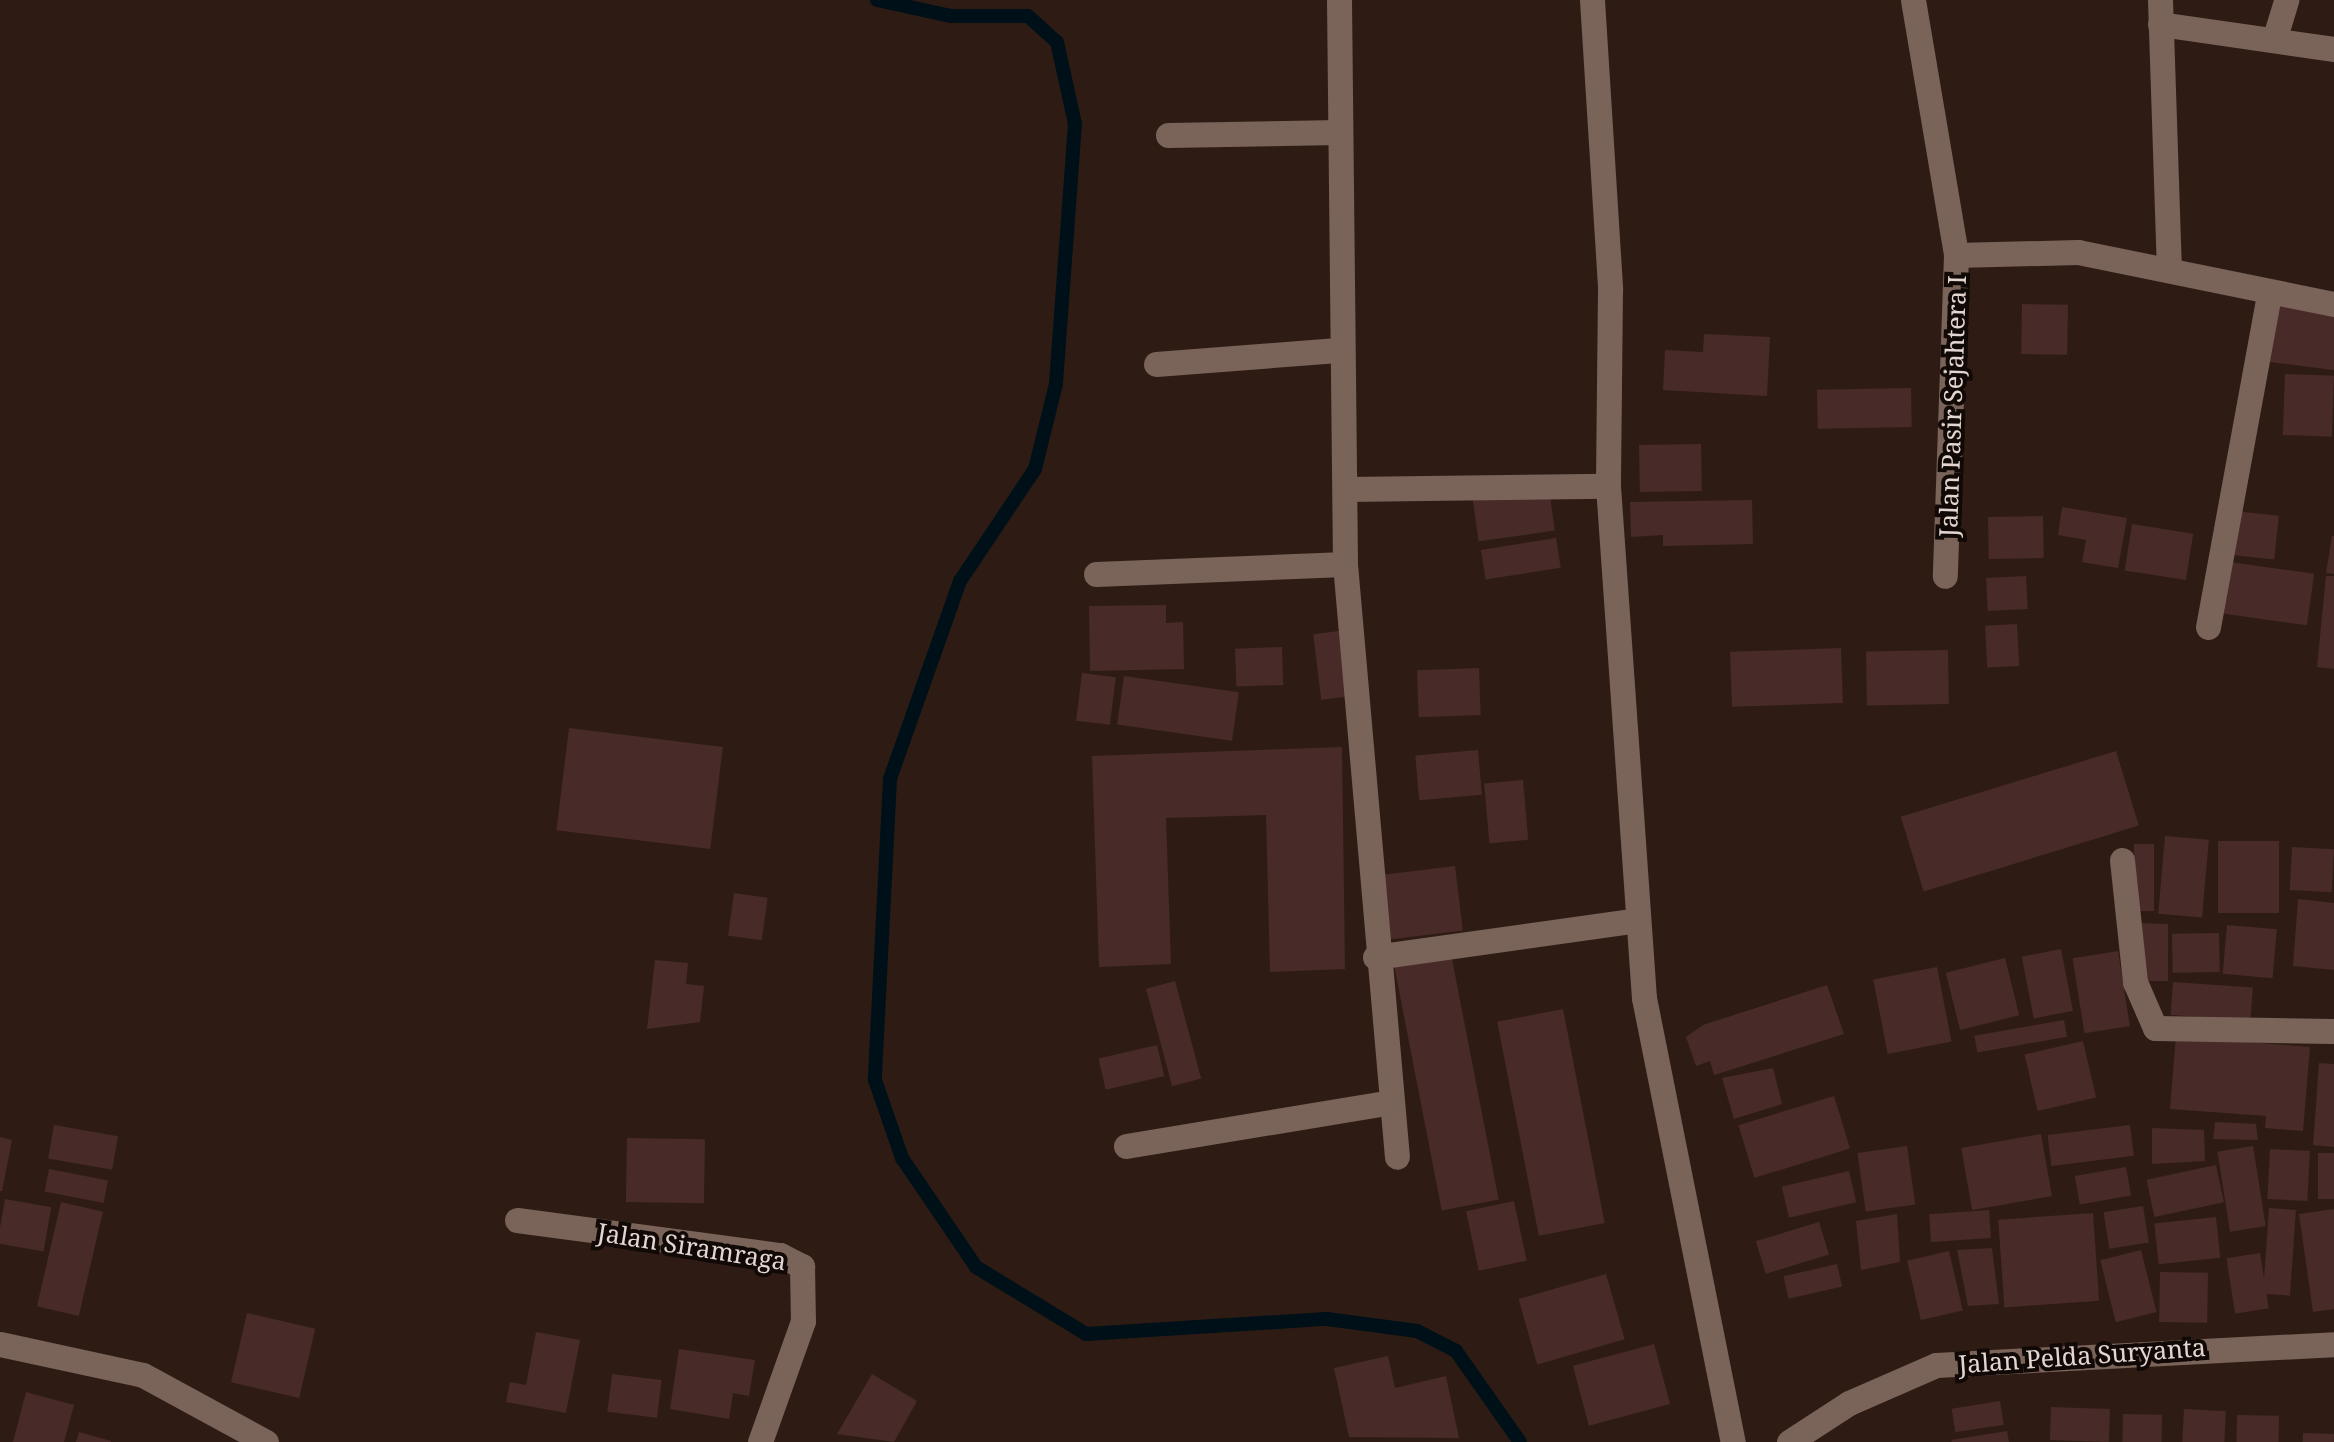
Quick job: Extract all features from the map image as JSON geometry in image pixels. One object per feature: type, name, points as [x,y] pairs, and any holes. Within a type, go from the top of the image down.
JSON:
[{"type":"street","points":[[1339,0],[1345,564],[1386,1103],[1397,1157]]},
{"type":"street","points":[[1592,0],[1610,288],[1608,486],[1644,998],[1733,1442]]},
{"type":"street","name":"Jalan Pasir Sejahtera I","points":[[1913,0],[1956,255],[1946,576]]},
{"type":"street","points":[[2274,37],[2286,0]]},
{"type":"street","points":[[2168,269],[2160,12],[2334,50]]},
{"type":"street","points":[[1168,135],[1339,132]]},
{"type":"street","points":[[1956,255],[2078,252],[2334,304]]},
{"type":"street","points":[[2208,627],[2269,293]]},
{"type":"street","points":[[1156,364],[1340,350]]},
{"type":"street","points":[[1346,489],[1608,486]]},
{"type":"street","points":[[1096,574],[1345,564]]},
{"type":"street","points":[[2122,860],[2135,982],[2155,1028],[2334,1030]]},
{"type":"street","points":[[1376,956],[1637,920]]},
{"type":"street","points":[[1126,1146],[1386,1103]]},
{"type":"street","name":"Jalan Siramraga","points":[[517,1220],[780,1255],[802,1266],[803,1321],[760,1442]]},
{"type":"street","points":[[0,1344],[143,1374],[266,1442]]},
{"type":"street","name":"Jalan Pelda Suryanta","points":[[1789,1442],[1848,1403],[1936,1365],[2334,1344]]},
{"type":"building","points":[[2271,299],[2334,307],[2334,370],[2269,362]]},
{"type":"building","points":[[2022,304],[2068,305],[2067,355],[2021,354]]},
{"type":"building","points":[[1704,334],[1770,337],[1767,396],[1663,390],[1665,350],[1703,352]]},
{"type":"building","points":[[2285,374],[2334,376],[2332,437],[2283,435]]},
{"type":"building","points":[[1911,388],[1912,427],[1818,429],[1817,390]]},
{"type":"building","points":[[1701,444],[1702,491],[1640,492],[1639,445]]},
{"type":"building","points":[[1549,489],[1555,531],[1479,541],[1473,500]]},
{"type":"building","points":[[1752,500],[1753,544],[1663,546],[1663,535],[1631,537],[1630,502]]},
{"type":"building","points":[[2062,507],[2127,518],[2118,568],[2082,562],[2086,540],[2058,535]]},
{"type":"building","points":[[2234,511],[2279,516],[2274,559],[2229,555]]},
{"type":"building","points":[[2043,516],[2044,558],[1989,559],[1988,517]]},
{"type":"building","points":[[2132,524],[2193,534],[2186,580],[2125,570]]},
{"type":"building","points":[[2334,536],[2334,574],[2326,573]]},
{"type":"building","points":[[1556,538],[1561,568],[1486,580],[1481,550]]},
{"type":"building","points":[[2230,562],[2314,574],[2307,625],[2223,613]]},
{"type":"building","points":[[2026,576],[2028,609],[1988,611],[1986,578]]},
{"type":"building","points":[[2326,576],[2334,576],[2334,669],[2317,667]]},
{"type":"building","points":[[1166,605],[1166,623],[1183,622],[1184,669],[1090,671],[1089,606]]},
{"type":"building","points":[[2017,624],[2019,666],[1987,668],[1985,626]]},
{"type":"building","points":[[1339,631],[1347,697],[1321,700],[1313,634]]},
{"type":"building","points":[[1282,647],[1283,685],[1236,687],[1235,649]]},
{"type":"building","points":[[1841,648],[1843,703],[1732,707],[1730,652]]},
{"type":"building","points":[[1948,650],[1949,704],[1867,705],[1866,651]]},
{"type":"building","points":[[1479,668],[1481,715],[1419,717],[1417,670]]},
{"type":"building","points":[[1082,673],[1116,677],[1110,725],[1076,721]]},
{"type":"building","points":[[1124,676],[1239,692],[1232,741],[1117,725]]},
{"type":"building","points":[[569,728],[723,747],[710,849],[556,830]]},
{"type":"building","points":[[1342,747],[1345,969],[1270,972],[1266,815],[1166,818],[1171,964],[1099,967],[1092,756]]},
{"type":"building","points":[[1478,750],[1482,795],[1419,800],[1415,755]]},
{"type":"building","points":[[2116,751],[2139,826],[1924,891],[1901,817]]},
{"type":"building","points":[[1523,780],[1528,840],[1489,843],[1484,783]]},
{"type":"building","points":[[2165,836],[2209,840],[2202,918],[2158,914]]},
{"type":"building","points":[[2218,841],[2279,841],[2279,913],[2218,913]]},
{"type":"building","points":[[2134,844],[2154,844],[2154,911],[2134,911]]},
{"type":"building","points":[[2292,847],[2334,849],[2332,892],[2290,890]]},
{"type":"building","points":[[1455,866],[1463,931],[1387,940],[1380,875]]},
{"type":"building","points":[[734,893],[768,898],[762,940],[728,936]]},
{"type":"building","points":[[2298,899],[2334,903],[2334,970],[2293,966]]},
{"type":"building","points":[[2140,923],[2168,924],[2168,981],[2144,981]]},
{"type":"building","points":[[2227,925],[2277,929],[2273,978],[2223,974]]},
{"type":"building","points":[[2219,933],[2220,972],[2173,973],[2172,934]]},
{"type":"building","points":[[2061,949],[2073,1011],[2034,1018],[2022,957]]},
{"type":"building","points":[[2118,951],[2130,1026],[2084,1033],[2073,958]]},
{"type":"building","points":[[1451,954],[1499,1199],[1442,1210],[1394,965]]},
{"type":"building","points":[[2005,958],[2019,1015],[1960,1030],[1946,973]]},
{"type":"building","points":[[655,960],[688,963],[686,984],[704,986],[700,1022],[647,1029]]},
{"type":"building","points":[[1937,967],[1952,1042],[1888,1054],[1873,979]]},
{"type":"building","points":[[1175,981],[1201,1079],[1172,1086],[1146,989]]},
{"type":"building","points":[[2173,982],[2253,988],[2251,1021],[2171,1015]]},
{"type":"building","points":[[1827,985],[1844,1034],[1714,1075],[1710,1061],[1696,1066],[1686,1037],[1703,1025]]},
{"type":"building","points":[[1563,1009],[1605,1223],[1539,1236],[1497,1022]]},
{"type":"building","points":[[2064,1020],[2067,1037],[1977,1053],[1974,1036]]},
{"type":"building","points":[[2176,1036],[2310,1047],[2303,1131],[2265,1128],[2266,1116],[2170,1109]]},
{"type":"building","points":[[2083,1041],[2096,1098],[2038,1111],[2025,1054]]},
{"type":"building","points":[[1157,1045],[1164,1076],[1106,1090],[1099,1058]]},
{"type":"building","points":[[2319,1063],[2334,1064],[2334,1147],[2313,1145]]},
{"type":"building","points":[[1773,1068],[1782,1104],[1734,1119],[1722,1078]]},
{"type":"building","points":[[1834,1096],[1850,1149],[1754,1178],[1738,1125]]},
{"type":"building","points":[[2215,1122],[2256,1124],[2258,1140],[2213,1139]]},
{"type":"building","points":[[54,1125],[118,1136],[112,1170],[48,1158]]},
{"type":"building","points":[[2130,1125],[2134,1156],[2051,1166],[2048,1135]]},
{"type":"building","points":[[2152,1128],[2204,1130],[2205,1161],[2152,1164]]},
{"type":"building","points":[[2041,1134],[2052,1196],[1972,1210],[1961,1148]]},
{"type":"building","points":[[0,1137],[12,1140],[2,1191],[0,1191]]},
{"type":"building","points":[[627,1138],[705,1139],[704,1203],[626,1202]]},
{"type":"building","points":[[1907,1146],[1915,1204],[1866,1211],[1857,1153]]},
{"type":"building","points":[[2253,1146],[2266,1226],[2230,1232],[2217,1152]]},
{"type":"building","points":[[2270,1149],[2310,1151],[2307,1201],[2267,1199]]},
{"type":"building","points":[[2318,1153],[2334,1153],[2334,1199],[2318,1199]]},
{"type":"building","points":[[2216,1165],[2224,1202],[2154,1217],[2147,1180]]},
{"type":"building","points":[[2126,1167],[2131,1196],[2080,1205],[2075,1176]]},
{"type":"building","points":[[49,1169],[108,1180],[104,1203],[45,1192]]},
{"type":"building","points":[[1849,1171],[1856,1202],[1789,1218],[1782,1187]]},
{"type":"building","points":[[5,1199],[51,1207],[43,1251],[0,1244]]},
{"type":"building","points":[[1514,1201],[1527,1261],[1479,1271],[1466,1211]]},
{"type":"building","points":[[61,1202],[103,1212],[79,1316],[37,1306]]},
{"type":"building","points":[[2143,1206],[2149,1243],[2109,1249],[2103,1212]]},
{"type":"building","points":[[2269,1208],[2296,1210],[2290,1296],[2263,1294]]},
{"type":"building","points":[[2334,1209],[2334,1309],[2313,1312],[2299,1214]]},
{"type":"building","points":[[1989,1210],[1991,1238],[1931,1242],[1929,1214]]},
{"type":"building","points":[[2093,1213],[2099,1301],[2004,1307],[1998,1220]]},
{"type":"building","points":[[1897,1214],[1900,1262],[1861,1270],[1856,1221]]},
{"type":"building","points":[[2216,1217],[2220,1258],[2159,1264],[2154,1223]]},
{"type":"building","points":[[1819,1222],[1829,1255],[1766,1274],[1756,1241]]},
{"type":"building","points":[[1992,1248],[1999,1304],[1968,1306],[1957,1250]]},
{"type":"building","points":[[2141,1250],[2156,1312],[2116,1322],[2100,1260]]},
{"type":"building","points":[[1949,1251],[1963,1310],[1921,1320],[1907,1261]]},
{"type":"building","points":[[2260,1253],[2269,1308],[2235,1314],[2226,1258]]},
{"type":"building","points":[[1837,1264],[1842,1286],[1789,1299],[1783,1276]]},
{"type":"building","points":[[2160,1272],[2208,1273],[2207,1323],[2159,1322]]},
{"type":"building","points":[[1606,1274],[1625,1339],[1537,1364],[1519,1299]]},
{"type":"building","points":[[247,1313],[315,1329],[299,1398],[231,1382]]},
{"type":"building","points":[[536,1332],[580,1340],[566,1413],[506,1402],[510,1382],[526,1385]]},
{"type":"building","points":[[1654,1344],[1670,1404],[1589,1426],[1573,1366]]},
{"type":"building","points":[[679,1349],[755,1360],[749,1396],[733,1393],[729,1419],[670,1409]]},
{"type":"building","points":[[1388,1356],[1395,1388],[1446,1376],[1459,1438],[1349,1437],[1334,1368]]},
{"type":"building","points":[[612,1374],[662,1380],[657,1418],[607,1412]]},
{"type":"building","points":[[872,1374],[917,1401],[894,1442],[837,1434]]},
{"type":"building","points":[[26,1392],[74,1405],[64,1442],[13,1442]]},
{"type":"building","points":[[2000,1401],[2004,1425],[1955,1432],[1952,1409]]},
{"type":"building","points":[[2051,1407],[2110,1409],[2109,1442],[2050,1440]]},
{"type":"building","points":[[2184,1409],[2226,1411],[2224,1442],[2182,1442]]},
{"type":"building","points":[[2123,1414],[2162,1415],[2162,1442],[2123,1442]]},
{"type":"building","points":[[2237,1415],[2279,1416],[2279,1442],[2237,1442]]},
{"type":"building","points":[[2007,1431],[2009,1442],[1951,1440]]},
{"type":"building","points":[[79,1432],[111,1441],[111,1442],[76,1442]]},
{"type":"building","points":[[2303,1433],[2334,1434],[2334,1442],[2303,1442]]},
{"type":"waterway","points":[[877,0],[951,16],[1028,16],[1057,42],[1075,124],[1056,384],[1035,469],[960,581],[890,779],[875,1080],[902,1158],[976,1267],[1086,1334],[1327,1319],[1417,1331],[1456,1351],[1520,1442]]}]
